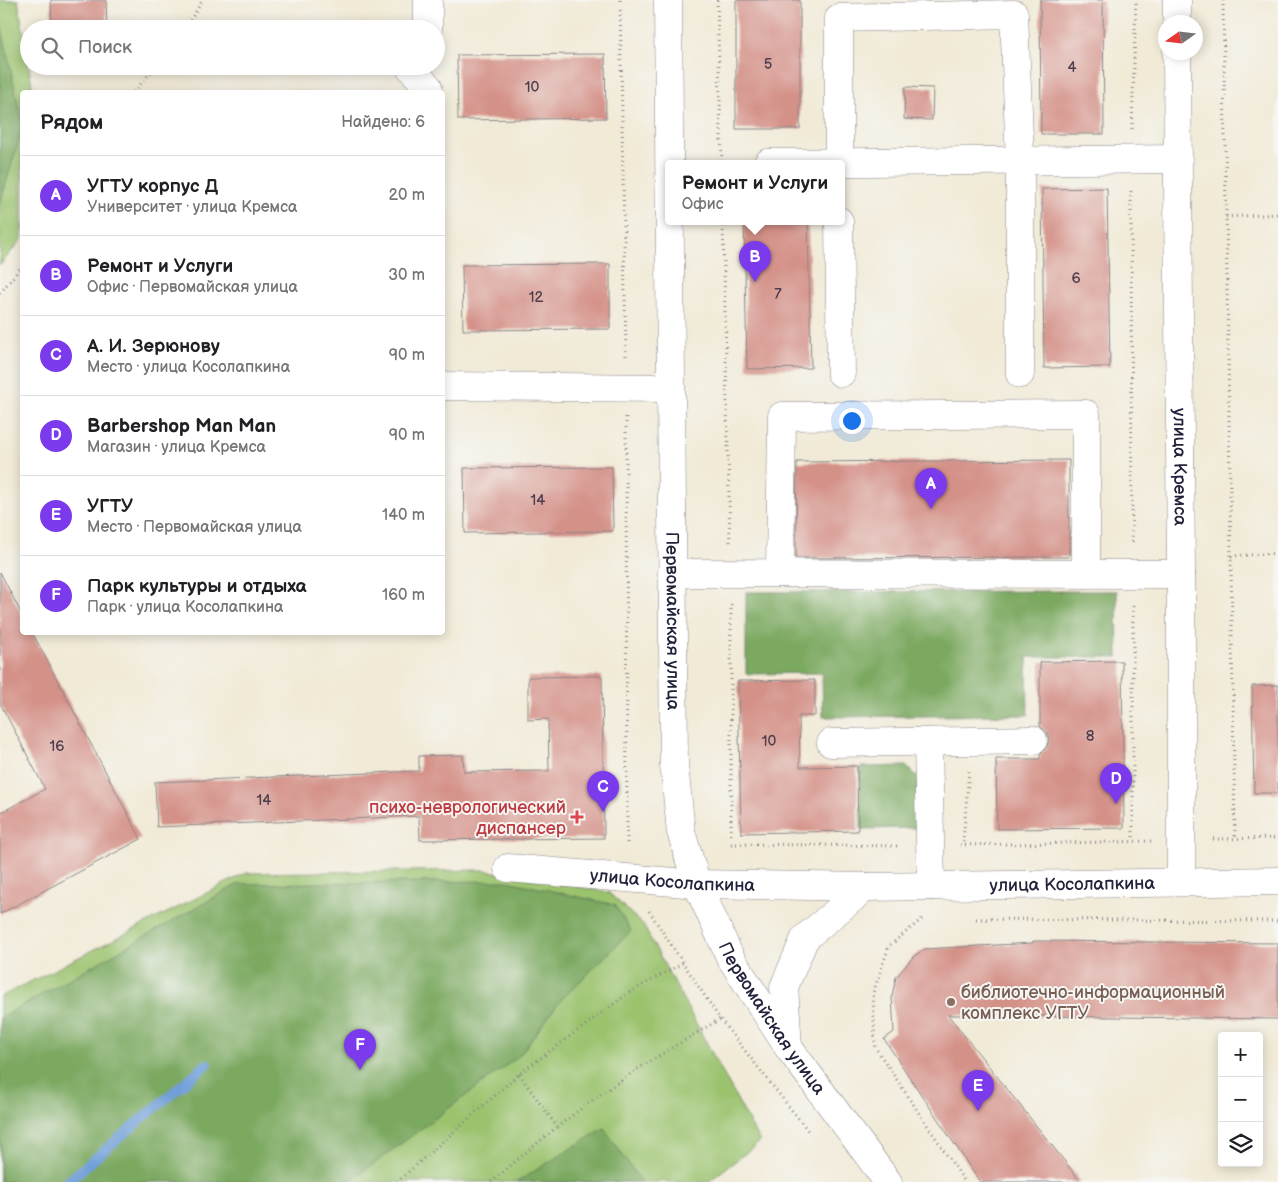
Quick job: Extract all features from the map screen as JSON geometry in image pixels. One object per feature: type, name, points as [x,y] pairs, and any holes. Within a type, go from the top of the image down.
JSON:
[{"type":"street","points":[[428,0],[428,20]]},
{"type":"street","name":"Первомайская улица","points":[[668,0],[668,160]]},
{"type":"street","points":[[1176,0],[1177,15]]},
{"type":"street","points":[[839,160],[838,18],[1014,14],[1020,161],[1020,374]]},
{"type":"street","name":"улица Кремса","points":[[1177,60],[1181,882]]},
{"type":"street","points":[[845,163],[1179,159]]},
{"type":"street","name":"Первомайская улица","points":[[669,225],[674,765],[681,832],[697,884],[730,957],[788,1047],[888,1182]]},
{"type":"street","points":[[840,225],[841,372]]},
{"type":"street","points":[[445,386],[670,388]]},
{"type":"street","points":[[780,573],[782,416],[1086,414],[1086,574]]},
{"type":"street","points":[[672,572],[1181,574]]},
{"type":"street","points":[[831,743],[1033,740]]},
{"type":"street","points":[[926,886],[930,846],[928,742]]},
{"type":"street","name":"улица Косолапкина","points":[[508,868],[697,884],[866,887],[1278,881]]},
{"type":"street","points":[[788,1047],[784,987],[805,938],[866,887]]},
{"type":"path","points":[[191,20],[203,0]]},
{"type":"path","points":[[717,0],[722,160]]},
{"type":"path","points":[[1134,841],[1130,160],[1136,0]]},
{"type":"path","points":[[1223,0],[1235,839]]},
{"type":"path","points":[[136,90],[148,75]]},
{"type":"path","points":[[1226,217],[1278,214]]},
{"type":"path","points":[[723,225],[730,573],[731,844],[930,846],[1278,838]]},
{"type":"path","points":[[0,294],[20,269]]},
{"type":"path","points":[[1231,556],[1278,553]]},
{"type":"path","points":[[963,845],[971,742]]},
{"type":"path","points":[[922,919],[926,886]]},
{"type":"path","points":[[932,919],[922,919],[889,946],[873,993],[875,1047],[965,1182]]},
{"type":"path","points":[[971,919],[1278,921]]},
{"type":"path","points":[[397,1182],[519,1074],[630,992],[683,963]]},
{"type":"path","points":[[491,1182],[557,1127],[608,1089],[677,1044],[720,1019]]},
{"type":"path","points":[[519,1074],[557,1127]]},
{"type":"green space","points":[[0,0],[18,0],[21,20],[20,75],[30,75],[33,90],[20,90],[20,241],[0,265]]},
{"type":"green space","points":[[0,19],[20,114],[20,137],[0,203]]},
{"type":"green space","points":[[1117,591],[1118,657],[1027,657],[1028,715],[823,717],[822,673],[746,674],[746,592]]},
{"type":"green space","points":[[906,766],[918,777],[917,828],[861,829],[860,767]]},
{"type":"green space","points":[[483,870],[608,892],[643,925],[760,1142],[708,1182],[0,1182],[0,997],[246,873]]},
{"type":"green space","points":[[507,881],[615,905],[631,931],[560,1001],[519,1056],[352,1180],[338,1182],[0,1182],[0,1018],[238,884]]},
{"type":"green space","points":[[604,1128],[641,1182],[517,1182]]},
{"type":"building","points":[[51,0],[106,0],[107,20],[52,20]]},
{"type":"building","points":[[736,0],[800,0],[800,129],[736,129]]},
{"type":"building","points":[[1040,0],[1103,0],[1104,134],[1041,134]]},
{"type":"building","points":[[605,54],[606,118],[458,120],[457,55]]},
{"type":"building","points":[[905,87],[933,88],[932,120],[904,119]]},
{"type":"building","points":[[1107,188],[1110,367],[1044,368],[1042,189]]},
{"type":"building","points":[[744,225],[808,225],[811,368],[747,369]]},
{"type":"building","points":[[610,264],[610,329],[463,330],[462,265]]},
{"type":"building","points":[[1069,460],[1069,557],[796,558],[797,462]]},
{"type":"building","points":[[612,467],[613,531],[465,533],[464,468]]},
{"type":"building","points":[[0,572],[20,611],[20,635],[34,635],[141,839],[0,914],[0,813],[45,789],[0,703]]},
{"type":"building","points":[[1122,661],[1124,828],[997,829],[996,759],[1040,759],[1040,754],[1047,747],[1049,739],[1047,732],[1040,726],[1040,662]]},
{"type":"building","points":[[602,676],[604,838],[420,840],[419,816],[157,827],[155,782],[419,771],[419,756],[463,755],[464,772],[549,771],[548,719],[528,720],[528,677]]},
{"type":"building","points":[[815,680],[815,716],[799,716],[800,767],[857,766],[858,831],[741,833],[738,681]]},
{"type":"building","points":[[1278,685],[1278,793],[1254,793],[1252,686]]},
{"type":"building","points":[[1033,941],[1278,943],[1278,1019],[948,1015],[1081,1182],[980,1182],[884,1039],[894,1032],[892,997],[896,977],[914,956],[925,949],[1033,943]]},
{"type":"waterway","points":[[67,1182],[207,1064]]},
{"type":"place","name":"Ремонт и Услуги","points":[[755,282]]},
{"type":"place","name":"УГТУ корпус Д","points":[[931,509]]},
{"type":"place","name":"Barbershop Man Man","points":[[1116,804]]},
{"type":"place","name":"А. И. Зерюнову","points":[[603,812]]},
{"type":"place","name":"психо-неврологический диспансер","points":[[577,817]]},
{"type":"place","name":"библиотечно-информационный комплекс УГТУ","points":[[951,1002]]},
{"type":"place","name":"Парк культуры и отдыха","points":[[360,1070]]},
{"type":"place","name":"УГТУ","points":[[978,1111]]}]
